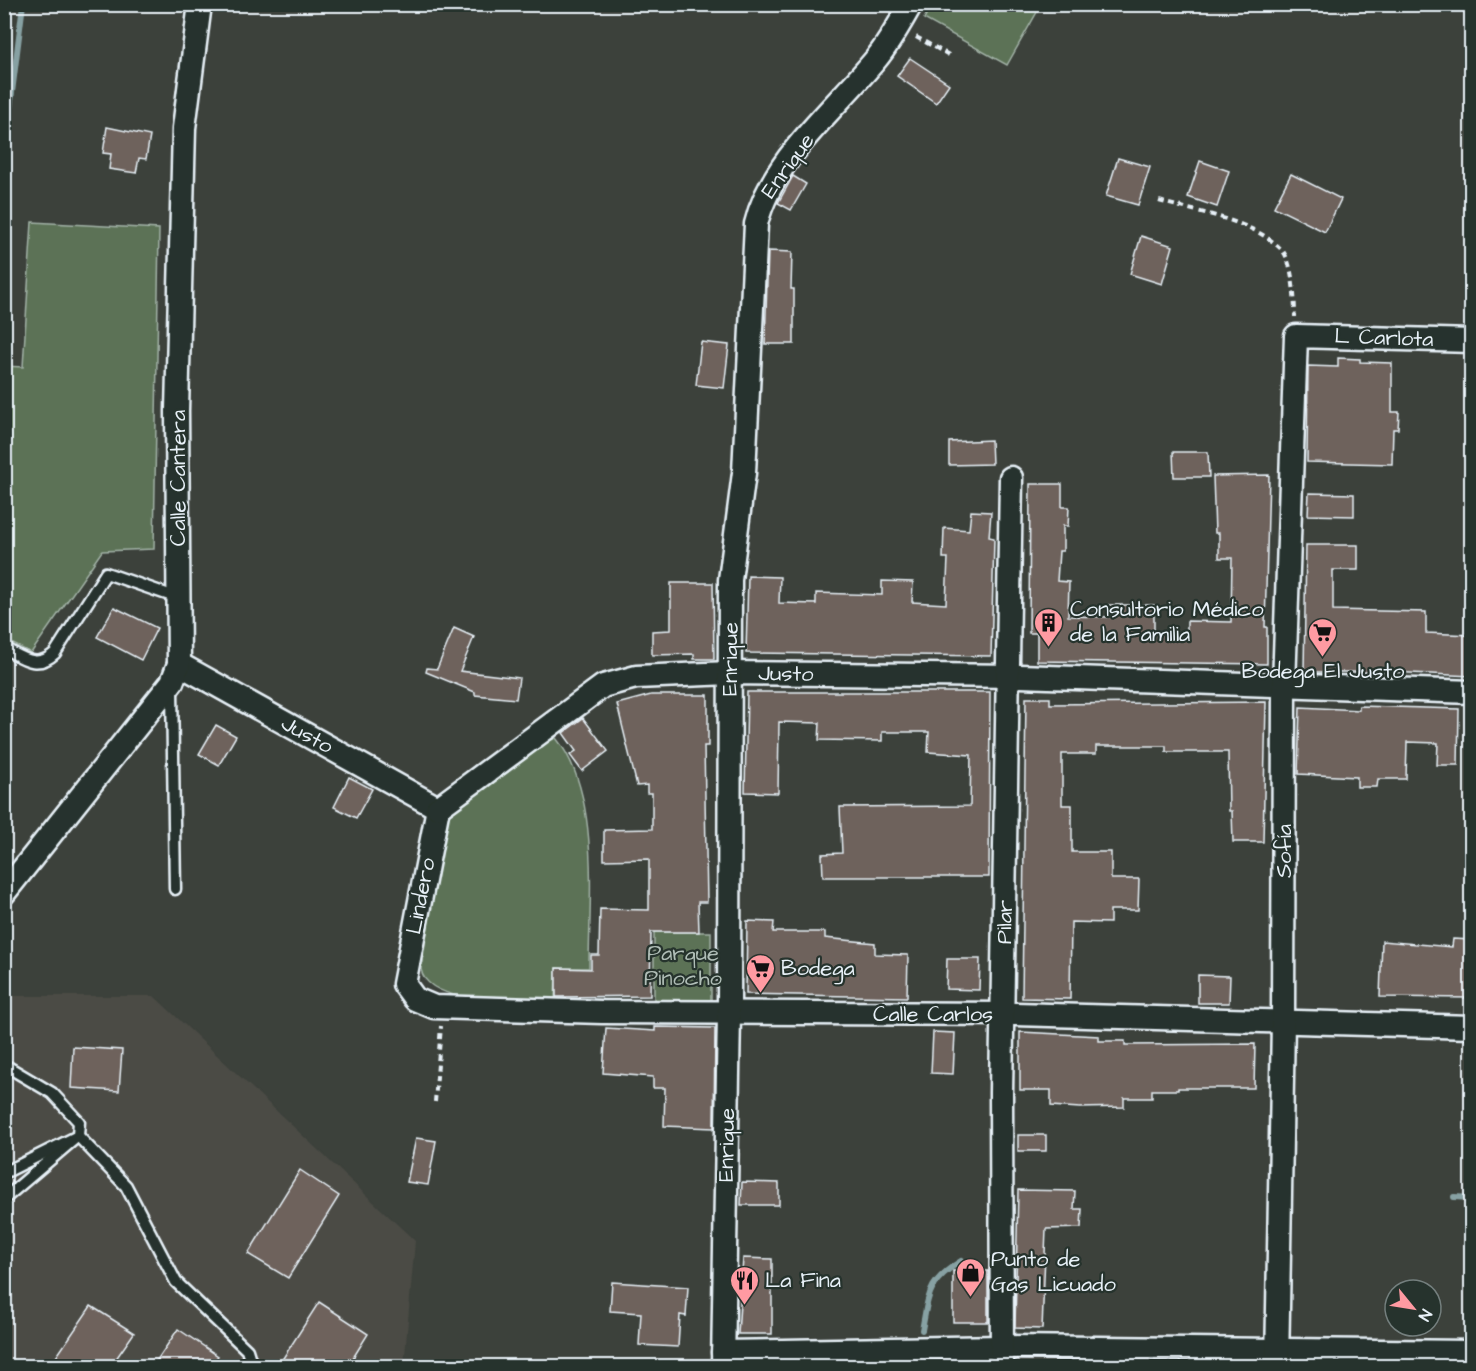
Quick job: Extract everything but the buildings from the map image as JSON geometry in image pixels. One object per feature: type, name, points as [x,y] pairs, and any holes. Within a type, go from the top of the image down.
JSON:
[{"type":"street","name":"Calle Cantera","points":[[175,673],[179,598],[177,411],[184,128],[200,4]]},
{"type":"street","name":"Enrique","points":[[723,1359],[729,1014],[730,580],[744,473],[755,235],[761,205],[769,185],[878,57],[911,4]]},
{"type":"street","name":"L Carlota","points":[[1296,336],[1472,341]]},
{"type":"street","name":"Sofía","points":[[1277,1358],[1283,1021],[1284,685],[1296,336]]},
{"type":"street","name":"Pilar","points":[[1002,1357],[1003,1014],[1010,676],[1011,478]]},
{"type":"street","name":"Justo","points":[[175,673],[438,808],[603,686],[636,677],[730,673],[1010,676],[1472,692]]},
{"type":"street","points":[[4,893],[175,673]]},
{"type":"street","name":"Lindero","points":[[404,984],[438,808]]},
{"type":"street","name":"Calle Carlos","points":[[404,984],[415,999],[442,1007],[729,1014],[1003,1014],[1472,1027]]},
{"type":"street","points":[[723,1359],[1277,1358],[1472,1352]]},
{"type":"lane","points":[[4,648],[33,663],[46,661],[55,652],[106,573],[114,573],[179,598]]},
{"type":"lane","points":[[174,889],[175,673]]},
{"type":"lane","points":[[4,1068],[8,1067],[52,1093],[79,1122],[78,1136],[4,1199]]},
{"type":"lane","points":[[4,1173],[78,1136]]},
{"type":"lane","points":[[78,1136],[126,1186],[176,1282],[247,1350],[252,1366]]},
{"type":"path","points":[[898,27],[949,56]]},
{"type":"path","points":[[1159,201],[1250,228],[1283,251],[1295,290],[1296,336]]},
{"type":"path","points":[[435,1102],[442,1007]]},
{"type":"shaded area","points":[[5,996],[154,996],[415,1241],[404,1366],[5,1366]]},
{"type":"green space","points":[[932,4],[1041,5],[1007,65],[924,19]]},
{"type":"green space","points":[[32,222],[159,229],[154,549],[102,551],[31,653],[5,640],[4,366],[23,367]]},
{"type":"green space","points":[[556,738],[570,761],[580,788],[586,817],[590,880],[589,968],[556,968],[555,1003],[479,999],[440,990],[427,981],[421,969],[446,813],[546,742]]},
{"type":"green space","name":"Parque Pinocho","points":[[654,932],[711,932],[711,1000],[654,1000]]},
{"type":"waterway","points":[[4,157],[23,4]]},
{"type":"waterway","points":[[1454,1197],[1472,1198]]},
{"type":"waterway","points":[[922,1330],[931,1290],[942,1276],[961,1261]]},
{"type":"place","name":"Consultorio Médico de la Familia","points":[[1049,648]]},
{"type":"place","name":"Bodega El Justo","points":[[1323,658]]},
{"type":"place","name":"Bodega","points":[[760,994]]},
{"type":"place","name":"Punto de Gas Licuado","points":[[970,1298]]},
{"type":"place","name":"La Fina","points":[[744,1306]]}]
